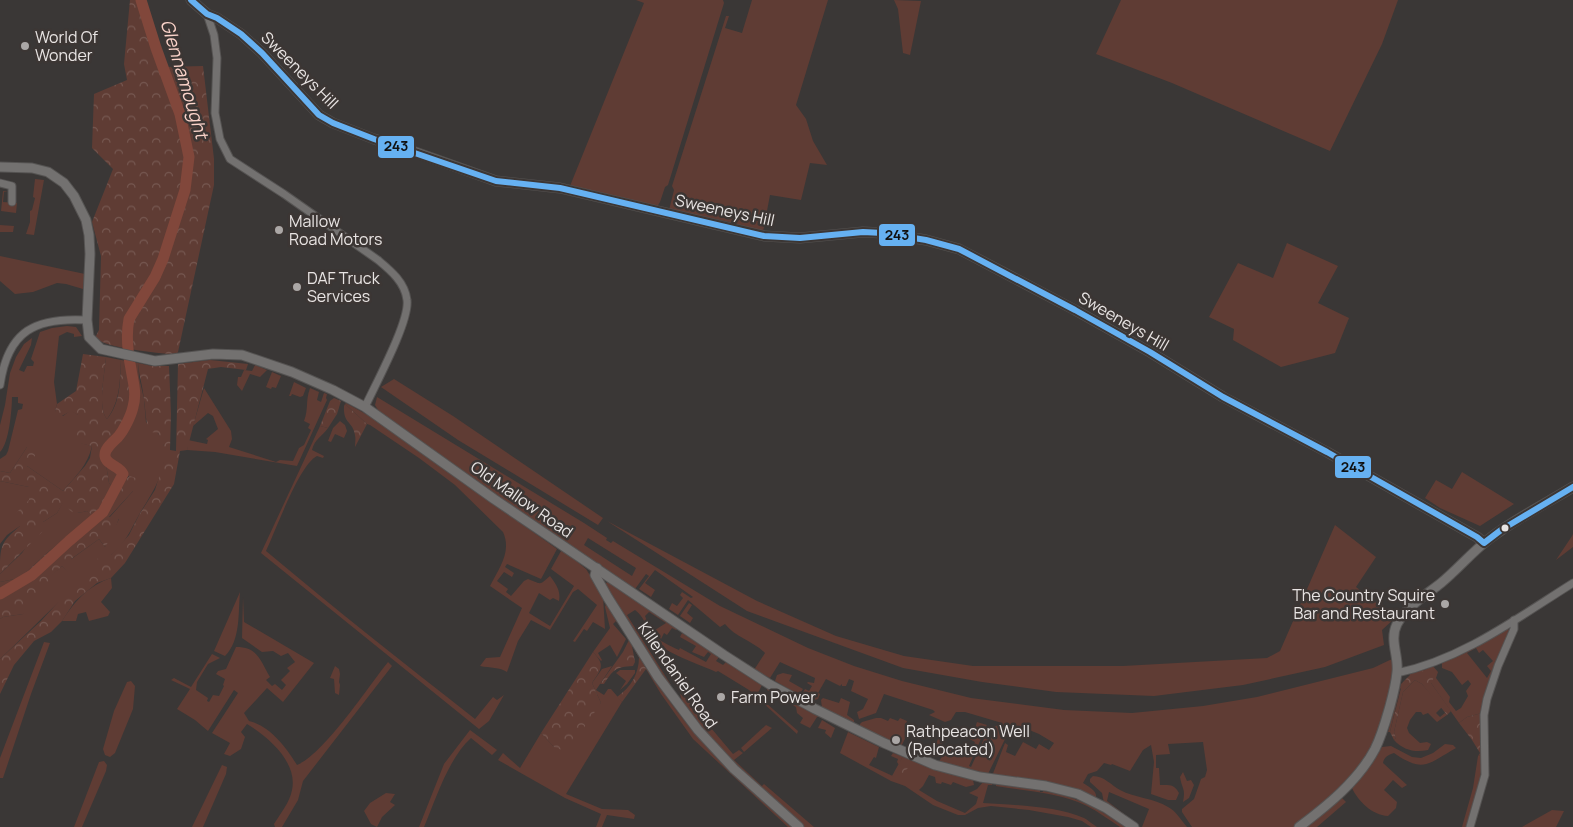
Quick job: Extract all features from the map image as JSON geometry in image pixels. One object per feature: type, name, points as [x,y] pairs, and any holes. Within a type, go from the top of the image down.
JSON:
[{"type":"street","name":"Sweeneys Hill","points":[[191,0],[207,14],[242,34],[327,120],[374,139],[496,181],[560,188],[764,236],[800,238],[863,232],[883,233],[926,240],[959,249],[1075,310],[1150,352],[1227,399],[1406,496],[1484,543]]},
{"type":"street","points":[[207,14],[214,35],[217,58],[215,113],[220,140],[230,159],[284,194],[371,256],[391,271],[402,284],[407,300],[406,314],[386,364],[365,407]]},
{"type":"street","name":"Old Mallow Road","points":[[0,167],[48,172],[64,183],[74,196],[86,220],[89,235],[87,320],[89,337],[101,349],[155,361],[213,354],[242,355],[292,372],[334,390],[365,407],[494,499],[740,666],[786,693],[854,729],[942,767],[980,777],[1046,786],[1078,794],[1106,808],[1134,827]]},
{"type":"street","points":[[0,183],[12,186],[12,202]]},
{"type":"street","points":[[0,385],[11,348],[27,331],[50,320],[87,320]]},
{"type":"street","points":[[1298,827],[1347,786],[1368,761],[1381,737],[1397,673],[1394,645],[1396,626],[1409,608],[1447,578],[1484,543],[1508,526],[1573,487]]},
{"type":"street","name":"Killendaniel Road","points":[[597,568],[595,575],[608,598],[658,676],[684,712],[710,745],[799,827]]},
{"type":"street","points":[[1397,673],[1422,667],[1464,650],[1573,584]]},
{"type":"street","points":[[1470,827],[1485,775],[1484,715],[1487,699],[1498,666],[1514,629],[1514,620]]},
{"type":"green space","points":[[130,0],[140,0],[153,40],[168,67],[203,66],[214,159],[214,185],[178,352],[175,355],[111,345],[95,338],[99,330],[101,256],[92,222],[113,169],[92,148],[94,94],[127,80],[124,64]]},
{"type":"green space","points":[[636,0],[723,0],[724,3],[668,185],[665,187],[657,207],[570,186],[644,3]]},
{"type":"green space","points":[[752,0],[828,0],[796,105],[806,119],[813,141],[827,165],[810,163],[801,200],[770,195],[763,232],[730,222],[669,210],[674,190],[672,186],[726,16],[729,16],[725,28],[742,33]]},
{"type":"green space","points":[[894,0],[921,1],[910,55],[903,53],[898,9]]},
{"type":"green space","points":[[1121,0],[1398,0],[1382,44],[1330,151],[1172,83],[1096,54]]},
{"type":"green space","points":[[35,179],[44,180],[34,235],[26,234],[30,222],[30,211],[32,210],[35,198],[33,197]]},
{"type":"green space","points":[[3,191],[8,192],[4,192],[3,202],[17,203],[16,213],[1,211]]},
{"type":"green space","points":[[0,225],[14,226],[13,232],[0,232]]},
{"type":"green space","points":[[1287,243],[1338,266],[1318,303],[1349,318],[1335,353],[1281,367],[1233,340],[1234,329],[1209,317],[1238,263],[1273,278]]},
{"type":"green space","points":[[0,256],[85,274],[83,289],[57,283],[33,292],[15,294],[0,281]]},
{"type":"green space","points":[[67,326],[76,327],[82,336],[74,337],[74,334],[67,332],[59,336],[54,382],[57,404],[55,411],[63,416],[71,410],[78,415],[81,443],[92,446],[84,465],[63,491],[27,466],[27,447],[10,473],[0,471],[0,459],[8,451],[18,410],[22,409],[23,404],[18,403],[18,397],[12,397],[8,435],[0,452],[0,425],[10,373],[16,357],[24,344],[32,338],[31,345],[19,370],[24,372],[27,366],[33,366],[34,362],[31,359],[40,332]]},
{"type":"green space","points":[[83,354],[106,357],[102,407],[107,419],[112,413],[117,399],[121,360],[132,362],[133,396],[129,421],[122,436],[104,452],[109,483],[114,487],[130,476],[136,478],[133,491],[109,517],[119,518],[113,535],[105,547],[99,539],[71,559],[73,569],[70,574],[62,566],[50,577],[52,583],[42,595],[27,595],[32,605],[23,614],[0,619],[0,582],[20,578],[48,552],[94,517],[87,511],[73,512],[63,503],[57,513],[43,522],[43,531],[0,574],[2,546],[8,537],[20,526],[16,513],[29,500],[29,487],[0,481],[0,471],[10,473],[27,447],[34,445],[37,447],[37,453],[27,466],[63,491],[90,458],[92,446],[74,442],[73,437],[78,415],[71,411],[58,418],[55,411],[57,404],[76,391]]},
{"type":"green space","points":[[106,357],[121,360],[117,398],[115,406],[107,419],[102,407]]},
{"type":"green space","points":[[210,360],[248,364],[246,370],[221,367],[208,369],[187,450],[180,451],[174,484],[125,563],[111,578],[97,583],[75,601],[62,621],[51,632],[34,641],[14,665],[0,694],[0,659],[41,621],[101,555],[111,555],[129,535],[155,490],[164,461],[164,446],[158,433],[150,432],[148,428],[138,363],[152,366],[169,366],[170,450],[176,451],[178,364]]},
{"type":"green space","points":[[132,362],[138,363],[146,422],[160,435],[164,446],[165,454],[162,472],[154,490],[120,546],[0,659],[0,619],[23,614],[27,595],[62,566],[70,573],[70,560],[99,539],[105,547],[119,519],[109,518],[133,491],[129,476],[114,487],[109,483],[104,452],[116,442],[134,387]]},
{"type":"green space","points":[[255,365],[267,370],[260,377],[250,374],[242,391],[237,385],[238,377],[241,377],[244,370],[252,371]]},
{"type":"green space","points":[[272,372],[281,376],[276,388],[272,387],[271,389],[266,387]]},
{"type":"green space","points":[[394,379],[453,416],[603,518],[598,525],[458,440],[381,387]]},
{"type":"green space","points":[[294,382],[306,388],[303,396],[300,397],[292,394],[289,396]]},
{"type":"green space","points":[[204,388],[231,431],[232,439],[229,447],[276,462],[280,460],[293,461],[311,430],[308,428],[310,424],[304,421],[310,388],[319,392],[317,400],[321,402],[324,393],[327,394],[327,400],[297,466],[215,452],[187,450],[188,440],[207,444],[208,440],[206,439],[218,429],[213,416],[208,413],[193,426]]},
{"type":"green space","points":[[377,397],[584,523],[607,538],[606,540],[611,543],[613,541],[720,606],[808,648],[854,666],[902,681],[971,698],[1064,710],[1132,713],[1203,706],[1257,697],[1373,668],[1392,659],[1393,683],[1380,729],[1367,757],[1336,792],[1294,827],[1192,827],[1182,809],[1194,799],[1201,779],[1205,777],[1207,770],[1203,742],[1168,744],[1170,754],[1156,755],[1156,768],[1159,768],[1160,785],[1169,785],[1175,788],[1179,793],[1176,800],[1168,800],[1151,794],[1154,762],[1151,745],[1143,750],[1130,771],[1104,763],[1097,771],[1088,774],[1083,783],[1094,791],[1096,799],[992,776],[1005,743],[1008,745],[1006,752],[1015,756],[1023,742],[1036,749],[1039,744],[1049,750],[1054,743],[1039,734],[1019,726],[1014,734],[1000,729],[999,732],[1007,735],[988,774],[939,762],[943,754],[950,749],[969,755],[975,742],[962,735],[975,728],[977,722],[987,725],[969,766],[971,767],[988,730],[1002,723],[965,712],[956,712],[951,720],[945,722],[929,715],[935,712],[933,710],[884,694],[876,713],[859,719],[857,712],[863,709],[868,699],[851,691],[854,681],[849,679],[846,686],[842,686],[842,684],[840,686],[826,679],[818,693],[820,694],[818,699],[815,700],[802,694],[805,689],[809,691],[812,686],[807,683],[814,683],[815,678],[780,662],[770,678],[754,670],[765,653],[725,624],[720,627],[688,600],[678,615],[669,609],[672,603],[677,606],[683,598],[680,595],[682,592],[691,598],[693,597],[655,570],[645,583],[655,590],[651,597],[639,589],[649,576],[646,574],[635,589],[490,492],[393,423],[375,405]],"holes":[[[588,538],[636,568],[632,576],[584,545]]]},
{"type":"green space","points":[[334,398],[341,401],[337,414],[328,428],[320,426],[330,401]]},
{"type":"green space","points":[[346,403],[371,417],[557,549],[541,579],[507,564],[505,567],[514,573],[512,577],[504,572],[497,581],[508,589],[506,592],[511,596],[524,581],[528,579],[540,583],[550,576],[559,591],[559,601],[553,598],[550,600],[539,593],[529,613],[550,626],[574,586],[551,569],[561,551],[564,551],[586,569],[603,596],[605,629],[593,622],[587,631],[584,629],[575,642],[573,641],[597,605],[578,589],[573,592],[550,630],[531,620],[518,641],[507,672],[498,668],[480,666],[486,658],[500,657],[522,608],[490,586],[505,553],[506,546],[503,532],[455,485],[419,458],[367,424]]},
{"type":"green space","points":[[345,404],[367,424],[355,447],[354,430],[345,416]]},
{"type":"green space","points":[[340,421],[345,425],[347,431],[344,438],[335,434],[331,442],[328,441],[333,428]]},
{"type":"green space","points":[[320,426],[328,428],[317,440],[312,450],[324,456],[323,458],[317,456],[303,472],[288,499],[266,551],[475,719],[493,697],[497,700],[504,695],[489,721],[479,729],[261,553]]},
{"type":"green space","points":[[1462,472],[1514,504],[1480,526],[1440,508],[1425,498],[1436,480],[1452,489]]},
{"type":"green space","points":[[0,481],[29,487],[29,501],[20,526],[7,535],[0,544]]},
{"type":"green space","points":[[63,502],[78,513],[87,511],[94,516],[48,552],[20,578],[0,582],[0,574],[22,553],[43,522],[57,513]]},
{"type":"green space","points":[[607,521],[757,601],[836,636],[904,656],[973,666],[1123,666],[1267,658],[1280,651],[1335,525],[1376,557],[1356,587],[1395,618],[1382,630],[1384,645],[1325,667],[1243,685],[1154,696],[1056,692],[982,682],[903,668],[747,611]]},
{"type":"green space","points":[[1573,534],[1573,547],[1556,560],[1572,536]]},
{"type":"green space","points":[[111,578],[112,588],[101,602],[110,612],[108,616],[89,621],[86,612],[78,614],[76,621],[62,621],[83,595],[95,585]]},
{"type":"green space","points":[[608,582],[677,629],[672,628],[667,635],[664,633],[661,639],[655,630],[666,623],[649,612],[645,616],[654,634],[661,641],[679,650],[680,648],[706,662],[711,654],[708,652],[704,657],[692,652],[696,646],[680,637],[682,633],[719,657],[716,661],[723,665],[726,662],[762,685],[757,695],[798,731],[797,734],[749,690],[718,671],[716,672],[683,658],[658,645],[650,636],[642,617],[635,610],[627,615],[671,685],[666,683],[604,584]]},
{"type":"green space","points":[[240,592],[236,634],[230,650],[225,656],[214,651]]},
{"type":"green space","points":[[243,597],[244,622],[314,663],[283,702],[267,688],[244,713],[249,721],[271,732],[288,751],[297,765],[320,748],[358,703],[388,662],[392,666],[303,781],[298,800],[282,827],[275,827],[274,824],[289,799],[293,780],[286,760],[280,751],[247,724],[241,732],[245,737],[241,749],[230,756],[224,754],[230,743],[212,733],[238,693],[234,690],[208,731],[177,709],[190,689],[171,680],[174,678],[191,687],[212,654],[220,658],[208,664],[197,682],[196,690],[208,698],[207,701],[209,702],[213,695],[219,696],[224,686],[225,679],[216,674],[218,671],[226,669],[236,647],[249,649],[254,652],[261,660],[270,677],[266,680],[272,686],[275,684],[282,690],[286,685],[281,680],[290,671],[287,668],[295,662],[288,653],[281,656],[273,651],[262,652],[242,638]]},
{"type":"green space","points":[[606,603],[618,620],[617,623],[616,621],[613,624],[626,639],[617,657],[610,645],[598,653],[601,661],[593,652],[610,628],[605,607]]},
{"type":"green space","points":[[689,603],[692,605],[687,613],[693,618],[690,623],[680,616]]},
{"type":"green space","points":[[1506,628],[1509,630],[1510,634],[1489,681],[1482,713],[1467,717],[1459,723],[1431,683],[1426,669],[1400,689],[1390,732],[1388,732],[1401,684],[1410,673],[1432,665],[1438,672],[1436,678],[1450,697],[1449,702],[1456,711],[1461,708],[1468,696],[1466,691],[1471,684],[1468,680],[1462,685],[1452,672],[1442,668],[1442,662]],"holes":[[[1476,648],[1479,653],[1483,650],[1493,661],[1487,666],[1491,671],[1487,678],[1467,653]]]},
{"type":"green space","points":[[629,640],[635,662],[633,666],[615,670],[604,684],[600,684],[623,652]]},
{"type":"green space","points":[[44,642],[50,643],[3,778],[0,778],[0,758]]},
{"type":"green space","points":[[636,648],[665,694],[698,737],[732,772],[794,827],[788,827],[693,739],[661,694],[635,651]]},
{"type":"green space","points":[[593,652],[601,664],[601,668],[592,683],[601,703],[567,752],[554,747],[541,733]]},
{"type":"green space","points":[[639,657],[646,669],[622,702],[617,697],[633,680],[638,669]]},
{"type":"green space","points":[[335,666],[339,669],[340,674],[339,695],[335,693],[334,679],[330,678]]},
{"type":"green space","points":[[612,666],[596,690],[604,695],[608,689],[611,689],[622,702],[566,794],[602,809],[628,810],[635,815],[634,819],[607,815],[602,827],[596,827],[601,814],[565,798],[498,760],[503,753],[520,768],[541,733],[554,747],[601,703],[592,683],[602,669]]},
{"type":"green space","points":[[1427,669],[1434,677],[1431,683],[1451,711],[1447,715],[1422,684],[1415,680],[1403,692],[1394,732],[1396,738],[1394,740],[1390,732],[1402,684],[1407,678]]},
{"type":"green space","points":[[620,670],[635,670],[635,673],[620,690],[626,681],[616,673]]},
{"type":"green space","points":[[783,673],[792,675],[789,681],[803,689],[799,695],[775,681],[777,675]]},
{"type":"green space","points":[[1415,680],[1422,684],[1442,707],[1436,713],[1440,717],[1445,713],[1447,715],[1437,722],[1428,713],[1423,715],[1421,712],[1416,712],[1410,720],[1407,728],[1409,733],[1420,743],[1427,742],[1431,744],[1428,750],[1423,751],[1405,748],[1394,740],[1396,738],[1394,732],[1403,692]]},
{"type":"green space","points":[[131,681],[135,686],[133,709],[115,753],[110,757],[105,755],[103,749],[114,711],[127,682]]},
{"type":"green space","points":[[767,687],[819,717],[817,717],[810,728],[800,723],[803,718],[797,713],[796,707],[767,690]]},
{"type":"green space","points":[[680,694],[684,696],[733,754],[739,750],[743,753],[734,760],[762,786],[764,784],[814,827],[804,827],[716,747],[683,705]]},
{"type":"green space","points":[[823,698],[839,703],[841,698],[850,702],[847,715],[854,720],[854,723],[822,708],[821,700]]},
{"type":"green space","points":[[1482,713],[1483,754],[1478,756],[1480,753],[1459,723],[1467,717]]},
{"type":"green space","points":[[876,718],[888,721],[890,718],[898,721],[900,718],[907,721],[905,726],[910,728],[901,747],[860,728],[862,722]]},
{"type":"green space","points":[[822,720],[835,728],[831,738],[825,733],[826,730],[818,728]]},
{"type":"green space","points":[[766,725],[772,728],[744,752],[741,748]]},
{"type":"green space","points":[[942,728],[945,729],[941,738],[942,748],[937,757],[932,755]]},
{"type":"green space","points":[[470,730],[497,750],[492,755],[471,738],[449,768],[424,827],[419,827],[444,764]]},
{"type":"green space","points":[[848,732],[879,747],[876,758],[874,757],[869,765],[897,778],[900,775],[902,758],[899,765],[898,759],[891,756],[893,753],[946,773],[973,780],[974,785],[966,787],[953,782],[951,785],[942,782],[941,784],[936,783],[935,777],[929,775],[919,790],[937,801],[965,813],[976,804],[978,797],[969,793],[977,789],[983,782],[992,785],[988,785],[983,803],[1061,811],[1084,818],[1097,827],[1091,827],[1082,821],[1068,817],[991,806],[978,808],[965,815],[958,815],[933,805],[905,786],[891,781],[840,753]]},
{"type":"green space","points":[[1445,744],[1453,745],[1456,748],[1426,764],[1413,763],[1394,753],[1385,758],[1383,763],[1407,785],[1402,788],[1393,780],[1384,790],[1397,802],[1396,808],[1388,816],[1371,810],[1358,798],[1352,788],[1372,764],[1382,747],[1391,746],[1412,757],[1421,758],[1433,753]]},
{"type":"green space","points":[[1483,754],[1479,789],[1468,827],[1462,827],[1473,788],[1478,756]]},
{"type":"green space","points":[[902,758],[911,761],[910,766],[897,779],[892,776]]},
{"type":"green space","points":[[104,761],[107,765],[106,771],[82,827],[74,827],[99,762]]},
{"type":"green space","points":[[222,765],[227,767],[226,774],[203,827],[192,827]]},
{"type":"green space","points":[[1183,772],[1187,781],[1191,780],[1194,785],[1189,798],[1183,802],[1184,792],[1180,777]]},
{"type":"green space","points":[[1093,776],[1104,779],[1126,793],[1163,804],[1171,809],[1187,827],[1142,827],[1149,809],[1109,792],[1107,801],[1128,818],[1104,803],[1102,793],[1090,782]]},
{"type":"green space","points":[[996,784],[1040,790],[1040,792],[1054,793],[1076,799],[1106,814],[1125,827],[1120,827],[1096,811],[1076,801],[1042,793],[996,786]]},
{"type":"green space","points":[[386,793],[395,794],[390,802],[395,805],[382,817],[377,827],[371,824],[364,811],[370,803]]},
{"type":"green space","points":[[1342,798],[1346,802],[1317,827],[1307,827]]},
{"type":"green space","points":[[1552,810],[1564,811],[1556,827],[1522,827]]},
{"type":"waterway","name":"Glennamought","points":[[0,594],[32,575],[103,512],[123,474],[106,459],[105,453],[125,427],[131,414],[135,397],[129,357],[129,319],[155,277],[163,259],[185,190],[189,157],[180,114],[141,0]]},
{"type":"transit line","name":"243","points":[[191,0],[207,14],[217,18],[241,34],[262,53],[319,115],[333,123],[374,139],[496,181],[560,188],[764,236],[800,238],[863,232],[883,233],[926,240],[959,249],[1075,310],[1150,352],[1223,397],[1327,452],[1477,537],[1484,543],[1501,530],[1573,487]]},
{"type":"place","name":"World Of Wonder","points":[[25,46]]},
{"type":"place","name":"Mallow Road Motors","points":[[279,230]]},
{"type":"place","name":"DAF Truck Services","points":[[297,287]]},
{"type":"place","name":"The Country Squire Bar and Restaurant","points":[[1445,604]]},
{"type":"place","name":"Farm Power","points":[[721,697]]},
{"type":"place","name":"Rathpeacon Well (Relocated)","points":[[896,740]]}]
